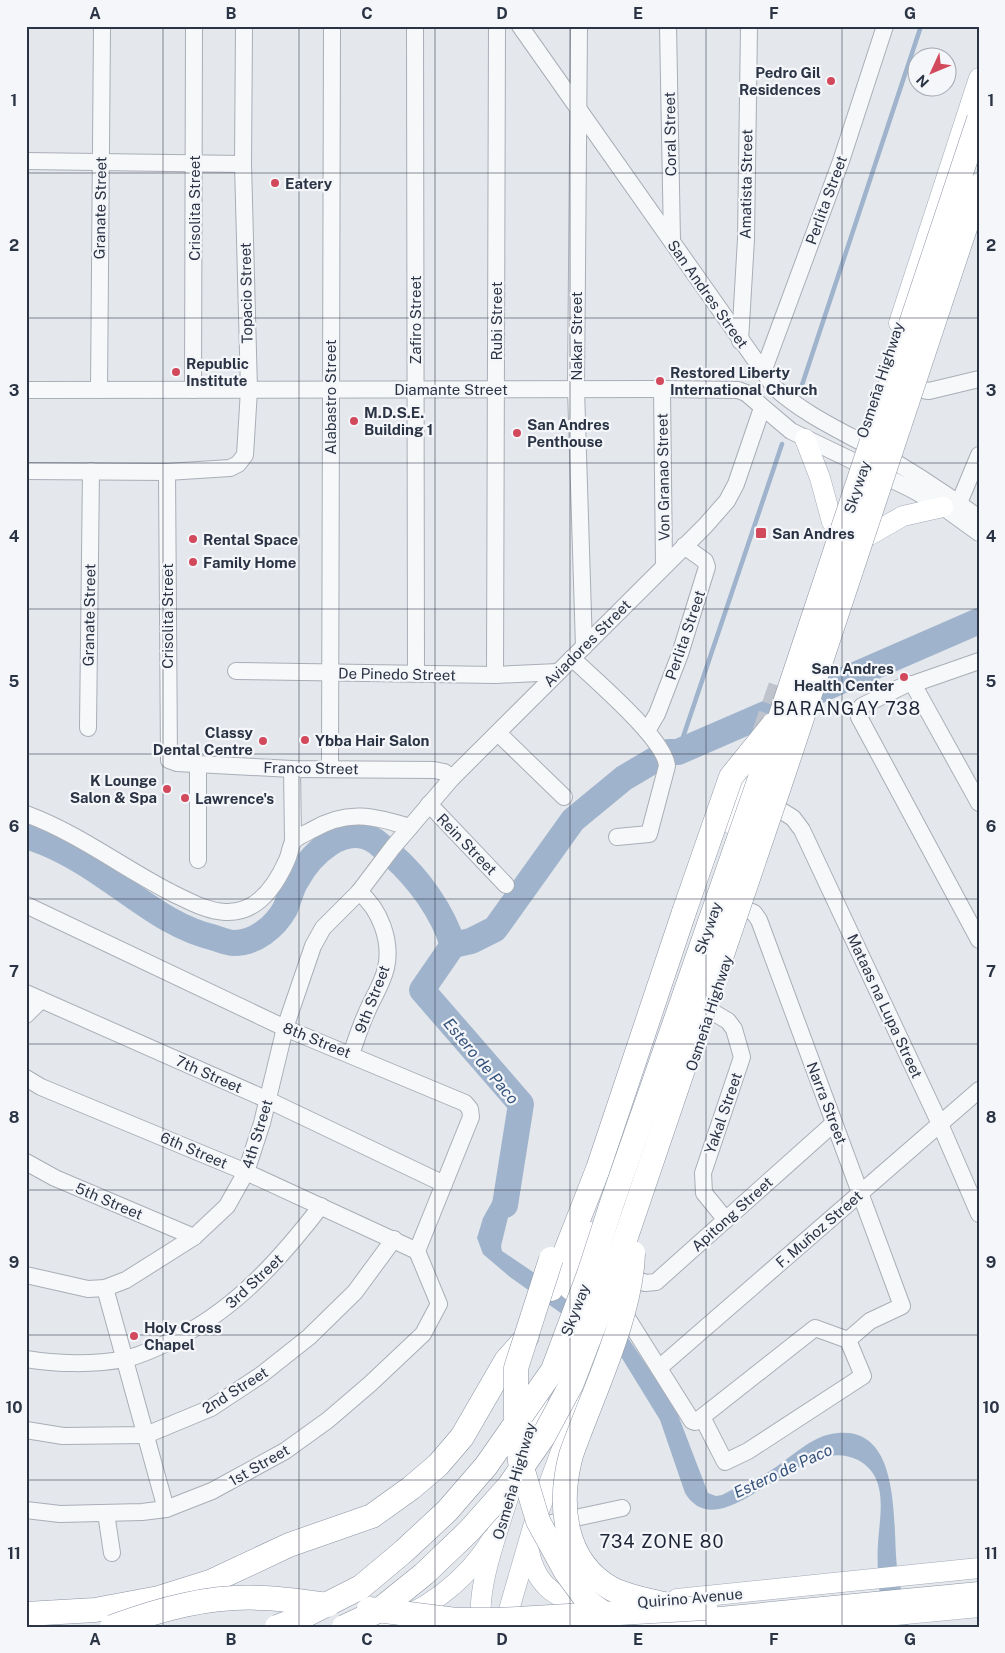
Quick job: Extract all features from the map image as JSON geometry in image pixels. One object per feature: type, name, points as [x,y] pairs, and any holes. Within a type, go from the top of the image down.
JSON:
[{"type":"highway","name":"Skyway","points":[[277,1627],[298,1619],[360,1587],[411,1544],[446,1511],[486,1466],[552,1370],[589,1274],[782,714],[979,119]]},
{"type":"highway","name":"Skyway","points":[[344,1627],[378,1611],[424,1574],[469,1530],[509,1486],[542,1437],[572,1382],[634,1216],[979,186]]},
{"type":"highway","points":[[26,1614],[95,1610],[159,1598],[210,1582],[288,1545],[372,1516],[411,1488],[438,1465],[462,1437],[506,1361],[527,1337],[545,1304],[598,1169],[731,777],[782,714]]},
{"type":"highway","points":[[655,998],[616,1073],[534,1308],[516,1368],[516,1416],[520,1461],[538,1521],[551,1545],[566,1572],[588,1602],[612,1619],[647,1626],[979,1594]]},
{"type":"highway","points":[[634,1216],[632,1264],[620,1322],[566,1474],[563,1498],[566,1526],[572,1548],[583,1564],[612,1589],[632,1597],[666,1604],[705,1608]]},
{"type":"highway","points":[[112,1627],[146,1614],[202,1601],[262,1598],[456,1620],[508,1620],[705,1608],[979,1581]]},
{"type":"highway","points":[[137,1627],[170,1611],[210,1582]]},
{"type":"main road","name":"Osmeña Highway","points":[[780,681],[979,78]]},
{"type":"main road","points":[[827,661],[979,202]]},
{"type":"main road","points":[[805,439],[820,478],[832,522]]},
{"type":"main road","points":[[868,536],[903,516],[951,505]]},
{"type":"main road","name":"Osmeña Highway","points":[[618,1317],[624,1273],[810,709]]},
{"type":"main road","points":[[570,1290],[762,733]]},
{"type":"main road","name":"Osmeña Highway","points":[[482,1622],[482,1592],[557,1336]]},
{"type":"main road","name":"Osmeña Highway","points":[[505,1620],[533,1527],[599,1349]]},
{"type":"main road","points":[[512,1486],[544,1496]]},
{"type":"main road","points":[[376,1627],[411,1613],[454,1584],[477,1559],[501,1524]]},
{"type":"main road","points":[[528,1546],[533,1566],[542,1583],[552,1592],[569,1602],[588,1607]]},
{"type":"main road","name":"Quirino Avenue","points":[[402,1627],[505,1620],[588,1607],[979,1568]]},
{"type":"main road","points":[[770,1627],[852,1622],[917,1613],[979,1608]]},
{"type":"street","name":"Granate Street","points":[[99,390],[102,26]]},
{"type":"street","name":"Crisolita Street","points":[[193,390],[194,26]]},
{"type":"street","name":"Topacio Street","points":[[26,472],[167,472],[230,468],[238,464],[244,456],[249,390],[243,164],[244,26]]},
{"type":"street","name":"Alabastro Street","points":[[330,768],[332,26]]},
{"type":"street","name":"Zafiro Street","points":[[415,26],[416,674]]},
{"type":"street","name":"Rubi Street","points":[[495,675],[497,26]]},
{"type":"street","name":"San Andres Street","points":[[520,26],[672,241],[740,341],[775,388],[793,404],[814,418],[860,442],[890,470],[951,505],[979,518]]},
{"type":"street","name":"Nakar Street","points":[[578,652],[576,389],[580,110],[579,26]]},
{"type":"street","name":"Coral Street","points":[[668,26],[672,241]]},
{"type":"street","name":"Amatista Street","points":[[740,341],[746,239],[748,26]]},
{"type":"street","name":"Perlita Street","points":[[763,372],[841,161],[885,26]]},
{"type":"street","points":[[26,161],[243,164]]},
{"type":"street","points":[[917,389],[929,391],[979,379]]},
{"type":"street","name":"Von Granao Street","points":[[662,389],[664,566]]},
{"type":"street","name":"Diamante Street","points":[[26,390],[738,390],[746,393],[791,431],[854,461]]},
{"type":"street","name":"Aviadores Street","points":[[382,860],[452,778],[727,501],[736,484],[762,408]]},
{"type":"street","points":[[951,505],[979,455]]},
{"type":"street","name":"San Andres Street","points":[[854,461],[890,470]]},
{"type":"street","name":"Granate Street","points":[[88,728],[91,471]]},
{"type":"street","name":"Crisolita Street","points":[[167,472],[169,760]]},
{"type":"street","name":"San Andres Street","points":[[951,505],[979,533]]},
{"type":"street","name":"Perlita Street","points":[[647,731],[658,714],[680,654],[706,567],[705,561],[684,546]]},
{"type":"street","points":[[578,652],[647,731],[663,754],[667,766],[649,834],[617,837]]},
{"type":"street","points":[[979,660],[913,684],[907,684],[862,706],[858,711],[859,717],[979,940]]},
{"type":"street","name":"De Pinedo Street","points":[[236,671],[495,675],[558,672]]},
{"type":"street","points":[[913,684],[979,803]]},
{"type":"street","points":[[498,733],[564,797]]},
{"type":"street","name":"Franco Street","points":[[169,760],[177,763],[292,768],[434,770],[444,772],[452,778]]},
{"type":"street","points":[[198,764],[198,860]]},
{"type":"street","points":[[26,814],[51,823],[145,880],[191,902],[215,911],[242,910],[258,903],[283,870],[294,840],[292,768]]},
{"type":"street","name":"Rein Street","points":[[429,804],[506,885]]},
{"type":"street","name":"Mataas na Lupa Street","points":[[777,808],[793,818],[802,830],[940,1124],[979,1214]]},
{"type":"street","points":[[294,840],[318,826],[349,815],[379,818],[410,827]]},
{"type":"street","name":"4th Street","points":[[26,1275],[88,1289],[105,1288],[126,1280],[194,1237],[227,1206],[246,1172],[268,1100],[285,1028],[313,946],[323,928],[359,892],[382,860]]},
{"type":"street","name":"9th Street","points":[[351,1054],[366,1013],[383,978],[388,953],[384,931],[371,902],[359,892]]},
{"type":"street","name":"8th Street","points":[[26,905],[285,1028],[351,1054],[464,1103],[470,1109],[472,1117],[418,1251]]},
{"type":"street","name":"Narra Street","points":[[743,908],[754,913],[759,920],[902,1306],[870,1321],[848,1340]]},
{"type":"street","points":[[26,1015],[34,996]]},
{"type":"street","name":"7th Street","points":[[34,996],[268,1100],[444,1184]]},
{"type":"street","name":"Yakal Street","points":[[711,1011],[728,1021],[734,1029],[742,1058],[703,1173],[704,1193],[726,1220]]},
{"type":"street","name":"6th Street","points":[[26,1078],[246,1172],[418,1251]]},
{"type":"street","name":"F. Muñoz Street","points":[[659,1368],[979,1090]]},
{"type":"street","name":"Apitong Street","points":[[624,1273],[645,1283],[656,1282],[834,1123]]},
{"type":"street","name":"5th Street","points":[[26,1162],[55,1178],[194,1237]]},
{"type":"street","name":"3rd Street","points":[[26,1359],[83,1362],[124,1359],[187,1334],[223,1310],[260,1279],[292,1245],[322,1206]]},
{"type":"street","name":"2nd Street","points":[[26,1430],[63,1436],[146,1435],[211,1408],[261,1375],[296,1348],[355,1292],[394,1239]]},
{"type":"street","name":"1st Street","points":[[26,1510],[60,1514],[166,1510],[212,1491],[285,1451],[328,1420],[423,1334],[438,1304],[418,1251]]},
{"type":"street","points":[[105,1288],[166,1510]]},
{"type":"street","points":[[618,1317],[659,1368],[692,1421],[695,1422],[815,1328],[848,1340],[863,1376],[748,1451],[725,1462],[702,1417]]},
{"type":"street","points":[[533,1527],[622,1508]]},
{"type":"street","points":[[106,1513],[112,1553]]},
{"type":"water","points":[[510,1170],[512,1201],[501,1246],[502,1251],[626,1335],[675,1407],[708,1493],[716,1496],[722,1495],[770,1471],[823,1436],[854,1434],[871,1443],[882,1459],[889,1479],[893,1502],[897,1567],[909,1627],[882,1627],[878,1564],[880,1497],[874,1476],[868,1467],[858,1460],[835,1455],[812,1461],[741,1501],[719,1509],[701,1508],[685,1493],[660,1420],[620,1355],[510,1277],[483,1254],[477,1238],[483,1218]]},
{"type":"waterway","points":[[800,391],[921,26]]},
{"type":"waterway","points":[[678,752],[782,444]]},
{"type":"waterway","points":[[453,945],[471,941],[495,929],[573,820],[624,778],[668,752],[678,752],[979,621]]},
{"type":"waterway","points":[[26,836],[46,843],[76,858],[170,920],[199,933],[234,943],[257,937],[276,922],[285,909],[293,887],[302,871],[319,852],[340,838],[352,835],[363,836],[375,841],[411,874],[436,908],[453,945]]},
{"type":"waterway","name":"Estero de Paco","points":[[453,945],[422,990],[521,1104],[505,1205]]},
{"type":"tunnel","points":[[762,733],[780,681]]},
{"type":"tunnel","points":[[599,1349],[609,1318]]},
{"type":"place","name":"Pedro Gil Residences","points":[[831,81]]},
{"type":"place","name":"Eatery","points":[[275,183]]},
{"type":"place","name":"Republic Institute","points":[[176,372]]},
{"type":"place","name":"Restored Liberty International Church","points":[[660,381]]},
{"type":"place","name":"M.D.S.E. Building 1","points":[[354,421]]},
{"type":"place","name":"San Andres Penthouse","points":[[517,433]]},
{"type":"place","name":"San Andres","points":[[761,533]]},
{"type":"place","name":"Rental Space","points":[[193,539]]},
{"type":"place","name":"Family Home","points":[[193,562]]},
{"type":"place","name":"San Andres Health Center","points":[[904,677]]},
{"type":"place","name":"Ybba Hair Salon","points":[[305,740]]},
{"type":"place","name":"Classy Dental Centre","points":[[263,741]]},
{"type":"place","name":"K Lounge Salon & Spa","points":[[167,789]]},
{"type":"place","name":"Lawrence's","points":[[185,798]]},
{"type":"place","name":"Holy Cross Chapel","points":[[134,1336]]},
{"type":"district","name":"BARANGAY 738","points":[[847,708]]},
{"type":"district","name":"734 ZONE 80","points":[[662,1541]]}]
